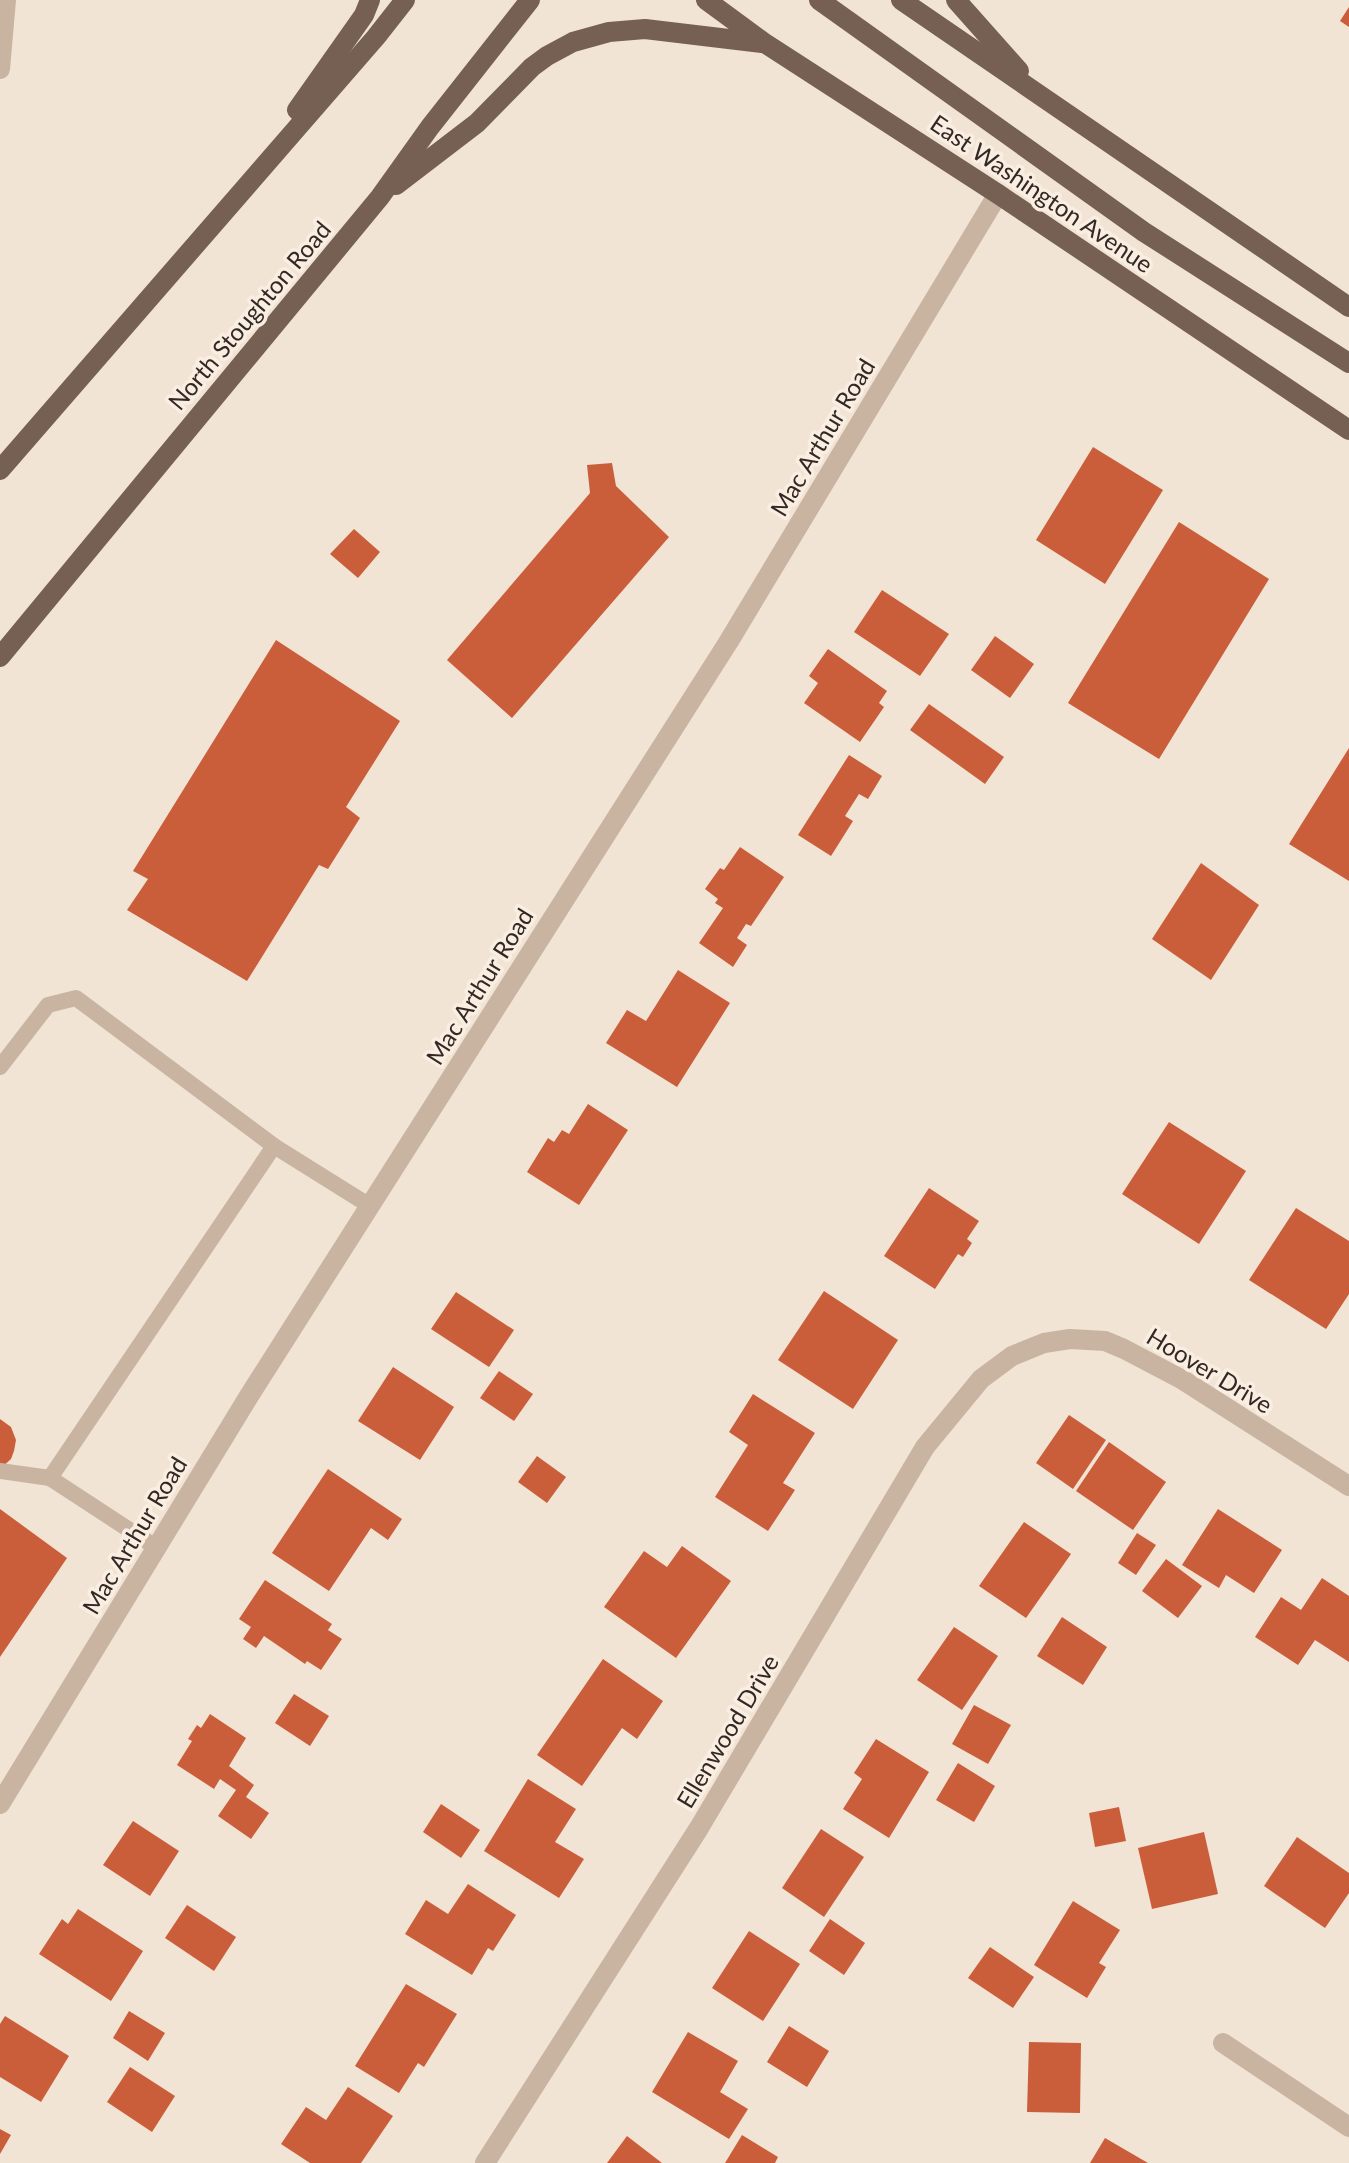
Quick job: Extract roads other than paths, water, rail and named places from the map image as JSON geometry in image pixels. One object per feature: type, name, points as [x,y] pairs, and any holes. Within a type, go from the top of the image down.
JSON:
[{"type":"main road","points":[[231,203],[364,15],[370,0]]},
{"type":"main road","points":[[0,470],[366,49],[405,0]]},
{"type":"main road","name":"North Stoughton Road","points":[[0,657],[380,197],[430,127],[530,0]]},
{"type":"main road","name":"East Washington Avenue","points":[[706,0],[766,44],[998,194],[1349,430]]},
{"type":"main road","points":[[819,0],[1144,232],[1349,363]]},
{"type":"main road","points":[[901,0],[1349,307]]},
{"type":"main road","points":[[956,0],[1040,95]]},
{"type":"main road","points":[[380,197],[477,123],[532,67],[573,42],[609,32],[645,29],[766,44]]},
{"type":"street","points":[[0,69],[6,0]]},
{"type":"street","name":"Mac Arthur Road","points":[[0,1804],[249,1396],[729,641],[998,194]]},
{"type":"street","name":"Hoover Drive","points":[[1033,1348],[1070,1339],[1105,1341],[1124,1349],[1183,1380],[1349,1486]]},
{"type":"street","name":"Ellenwood Drive","points":[[485,2163],[699,1828],[925,1447],[981,1379],[1012,1356],[1033,1348]]},
{"type":"street","points":[[1223,2043],[1349,2127]]},
{"type":"lane","points":[[0,1067],[48,1005],[76,998],[274,1146],[370,1206]]},
{"type":"lane","points":[[50,1478],[274,1146]]},
{"type":"lane","points":[[0,1471],[50,1478],[157,1548]]}]
